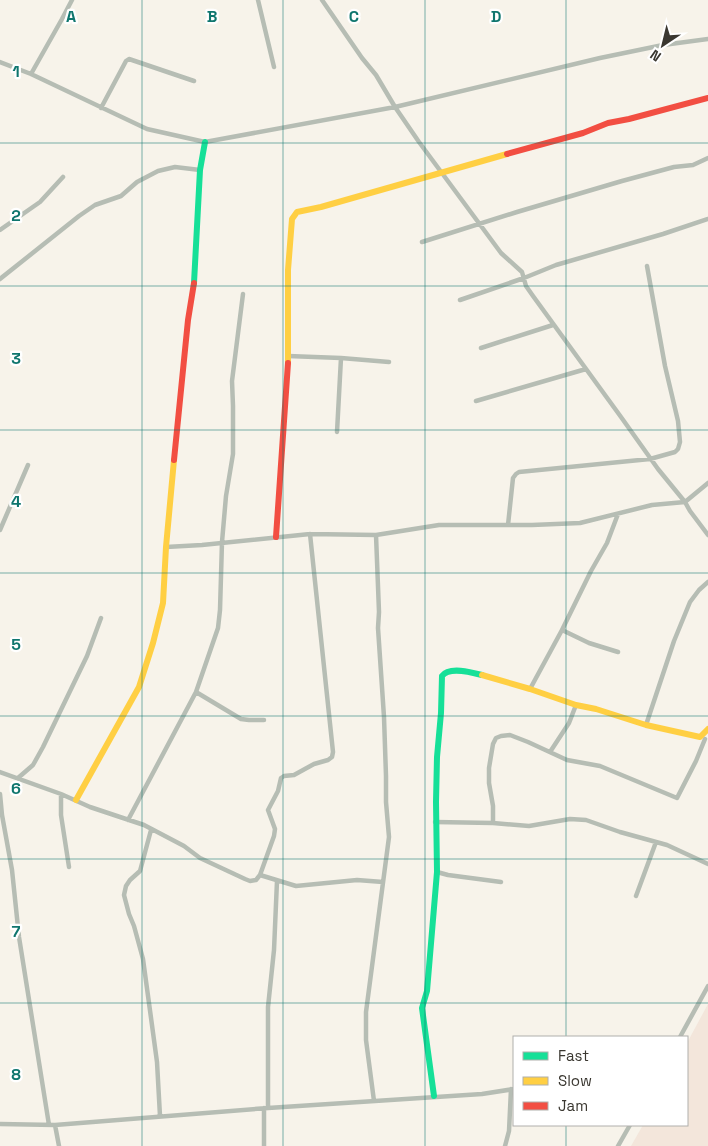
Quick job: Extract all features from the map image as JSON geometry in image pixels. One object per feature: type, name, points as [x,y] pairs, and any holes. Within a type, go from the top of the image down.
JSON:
[{"type":"street","points":[[31,74],[72,0]]},
{"type":"street","points":[[258,0],[274,67]]},
{"type":"street","points":[[322,0],[376,75],[395,107],[441,172],[501,253],[522,272],[529,291],[650,459],[685,502],[708,535]]},
{"type":"street","points":[[0,62],[31,74],[147,129],[205,142],[395,107],[600,58],[663,45],[708,39]]},
{"type":"street","points":[[101,108],[126,61],[129,59],[194,81]]},
{"type":"street","points":[[276,537],[288,356],[288,270],[292,219],[294,215],[301,210],[321,207],[583,133],[608,123],[708,98]]},
{"type":"street","points":[[76,800],[139,687],[153,643],[163,602],[166,547],[188,320],[195,275],[200,170],[205,142]]},
{"type":"street","points":[[422,242],[622,181],[693,165],[708,158]]},
{"type":"street","points":[[0,278],[79,216],[95,205],[121,196],[137,182],[158,171],[175,168],[200,170]]},
{"type":"street","points":[[0,230],[40,202],[63,177]]},
{"type":"street","points":[[460,300],[564,263],[708,219]]},
{"type":"street","points":[[508,525],[513,478],[519,472],[650,459],[675,452],[678,449],[680,442],[678,421],[665,366],[647,266]]},
{"type":"street","points":[[128,820],[196,692],[218,628],[222,542],[226,496],[233,454],[232,381],[244,294]]},
{"type":"street","points":[[481,348],[554,325]]},
{"type":"street","points":[[288,356],[389,362]]},
{"type":"street","points":[[337,432],[341,358]]},
{"type":"street","points":[[476,401],[586,369]]},
{"type":"street","points":[[0,530],[28,466]]},
{"type":"street","points":[[166,547],[310,534],[376,535],[439,525],[580,523],[652,505],[685,502],[708,483]]},
{"type":"street","points":[[530,688],[607,543],[618,514]]},
{"type":"street","points":[[0,772],[144,826],[176,842],[200,858],[250,881],[256,880],[260,875],[274,836],[275,829],[268,810],[278,792],[280,778],[294,775],[314,764],[328,760],[332,757],[333,752],[310,534]]},
{"type":"street","points":[[374,1101],[367,1048],[366,1012],[389,836],[386,802],[376,535]]},
{"type":"street","points":[[646,724],[674,641],[690,602],[708,582]]},
{"type":"street","points":[[18,778],[33,765],[43,747],[87,656],[101,618]]},
{"type":"street","points":[[562,630],[589,643],[618,652]]},
{"type":"street","points":[[434,1096],[422,1008],[427,991],[437,872],[435,822],[437,757],[442,676],[445,672],[451,670],[476,673],[530,688],[576,705],[704,739]]},
{"type":"street","points":[[196,692],[241,719],[264,720]]},
{"type":"street","points":[[550,752],[568,723],[576,705]]},
{"type":"street","points":[[493,823],[494,806],[489,776],[493,744],[496,738],[510,735],[567,760],[600,766],[677,798],[696,761],[708,730]]},
{"type":"street","points":[[0,794],[12,870],[19,938],[52,1125],[59,1146]]},
{"type":"street","points":[[61,794],[61,815],[69,867]]},
{"type":"street","points":[[435,822],[529,826],[570,819],[586,820],[667,845],[708,864]]},
{"type":"street","points":[[151,830],[140,871],[130,880],[124,895],[143,959],[157,1062],[160,1116]]},
{"type":"street","points":[[636,896],[656,842]]},
{"type":"street","points":[[437,872],[448,876],[501,882]]},
{"type":"street","points":[[260,875],[296,886],[357,880],[383,882]]},
{"type":"street","points":[[264,1146],[268,1007],[274,950],[277,881]]},
{"type":"street","points":[[681,1036],[708,986]]},
{"type":"street","points":[[0,1124],[52,1125],[266,1108],[482,1094],[513,1089],[509,1131],[505,1146]]},
{"type":"street","points":[[618,1146],[629,1126]]},
{"type":"shaded area","points":[[708,1004],[708,1146],[631,1146],[642,1126],[688,1126],[688,1041]]},
{"type":"traffic: fast","points":[[194,283],[200,170],[205,142]]},
{"type":"traffic: fast","points":[[434,1096],[422,1008],[427,991],[437,872],[437,757],[442,676],[455,670],[482,675]]},
{"type":"traffic: slow","points":[[288,363],[288,270],[292,219],[297,212],[321,207],[507,154]]},
{"type":"traffic: slow","points":[[76,800],[139,687],[153,643],[163,603],[174,460]]},
{"type":"traffic: slow","points":[[482,675],[646,725],[700,737],[708,729]]},
{"type":"traffic: jam","points":[[507,154],[583,133],[608,123],[708,98]]},
{"type":"traffic: jam","points":[[174,460],[188,320],[194,283]]},
{"type":"traffic: jam","points":[[276,537],[288,363]]}]
